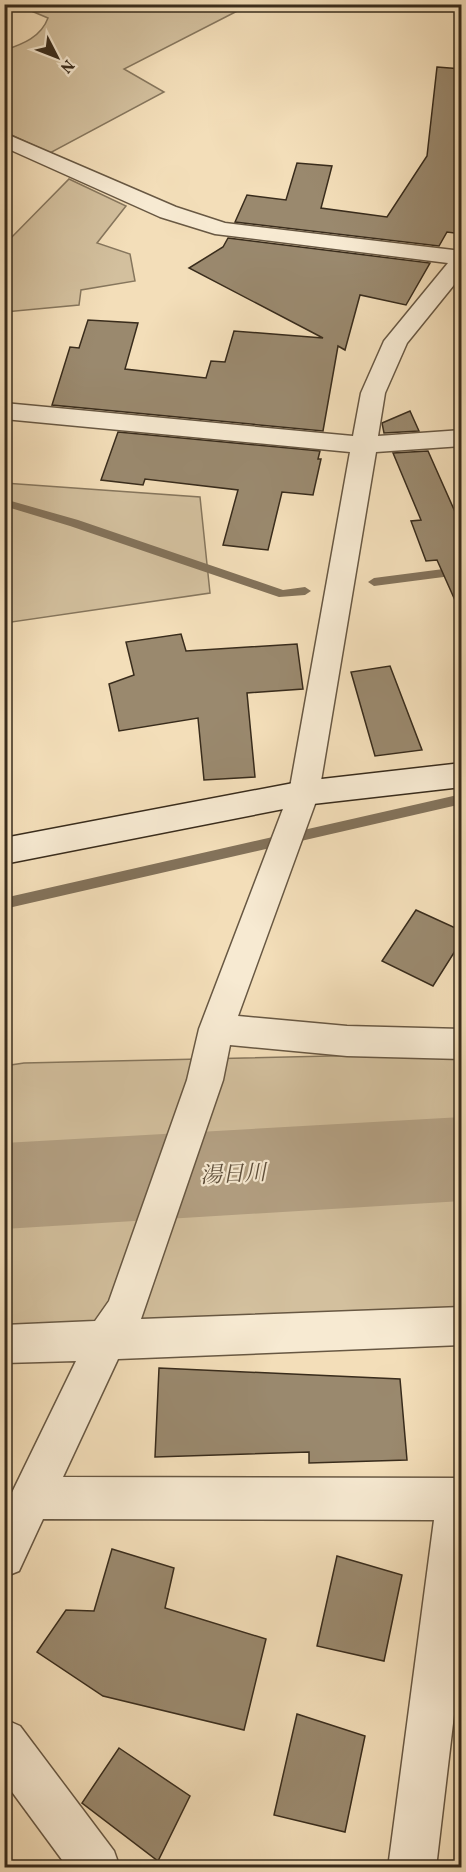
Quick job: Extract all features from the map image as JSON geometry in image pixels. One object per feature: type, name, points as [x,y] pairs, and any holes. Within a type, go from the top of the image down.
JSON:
[{"type":"street","points":[[4,140],[168,212],[223,230],[462,259]]},
{"type":"street","points":[[4,1557],[116,1324],[205,1080],[216,1029],[300,804],[373,393],[396,341],[462,259]]},
{"type":"street","points":[[4,411],[364,445],[462,438]]},
{"type":"street","points":[[4,851],[300,804],[462,775]]},
{"type":"street","points":[[216,1029],[347,1041],[462,1044]]},
{"type":"street","points":[[4,1344],[116,1324],[462,1326]]},
{"type":"street","points":[[32,1498],[460,1499],[412,1868]]},
{"type":"street","points":[[4,1742],[97,1868]]},
{"type":"shaded area","points":[[17,5],[249,5],[124,69],[164,92],[50,153],[5,132],[5,50],[36,35],[48,18]]},
{"type":"shaded area","points":[[69,179],[126,206],[97,243],[130,254],[135,281],[81,290],[79,305],[5,312],[5,244]]},
{"type":"shaded area","points":[[4,483],[200,497],[210,593],[5,623]]},
{"type":"shaded area","points":[[461,1053],[461,1323],[5,1351],[4,1066],[24,1063]]},
{"type":"building","points":[[437,67],[462,69],[462,234],[447,232],[439,246],[235,222],[247,195],[286,200],[297,163],[332,166],[321,208],[387,217],[427,156]]},
{"type":"building","points":[[228,238],[430,263],[406,305],[360,295],[345,350],[338,346],[323,431],[52,405],[70,347],[79,348],[88,320],[138,323],[125,369],[206,378],[211,361],[225,362],[234,331],[323,338],[189,268],[223,247]]},
{"type":"building","points":[[410,411],[419,431],[384,433],[382,423]]},
{"type":"building","points":[[118,432],[320,451],[318,459],[321,459],[313,495],[282,492],[268,550],[223,545],[238,490],[145,479],[143,485],[101,480]]},
{"type":"building","points":[[428,451],[456,514],[462,513],[462,616],[437,560],[426,561],[411,521],[421,520],[393,453]]},
{"type":"building","points":[[181,634],[186,651],[297,644],[303,689],[247,693],[255,777],[204,780],[198,718],[119,731],[109,684],[134,675],[126,642]]},
{"type":"building","points":[[390,666],[422,750],[375,756],[351,672]]},
{"type":"building","points":[[416,910],[462,931],[462,940],[433,986],[382,961]]},
{"type":"building","points":[[159,1368],[400,1379],[407,1460],[309,1463],[309,1452],[155,1457]]},
{"type":"building","points":[[112,1549],[174,1568],[165,1608],[266,1639],[244,1730],[103,1696],[37,1652],[66,1610],[94,1611]]},
{"type":"building","points":[[337,1556],[402,1575],[384,1661],[317,1646]]},
{"type":"building","points":[[297,1714],[365,1736],[345,1832],[274,1815]]},
{"type":"building","points":[[119,1748],[190,1796],[158,1861],[82,1803]]},
{"type":"waterway","points":[[4,502],[74,523],[283,594],[305,591]]},
{"type":"waterway","points":[[374,582],[459,571]]},
{"type":"waterway","points":[[4,904],[462,799]]},
{"type":"waterway","name":"湯日川","points":[[4,1186],[462,1159]]}]
